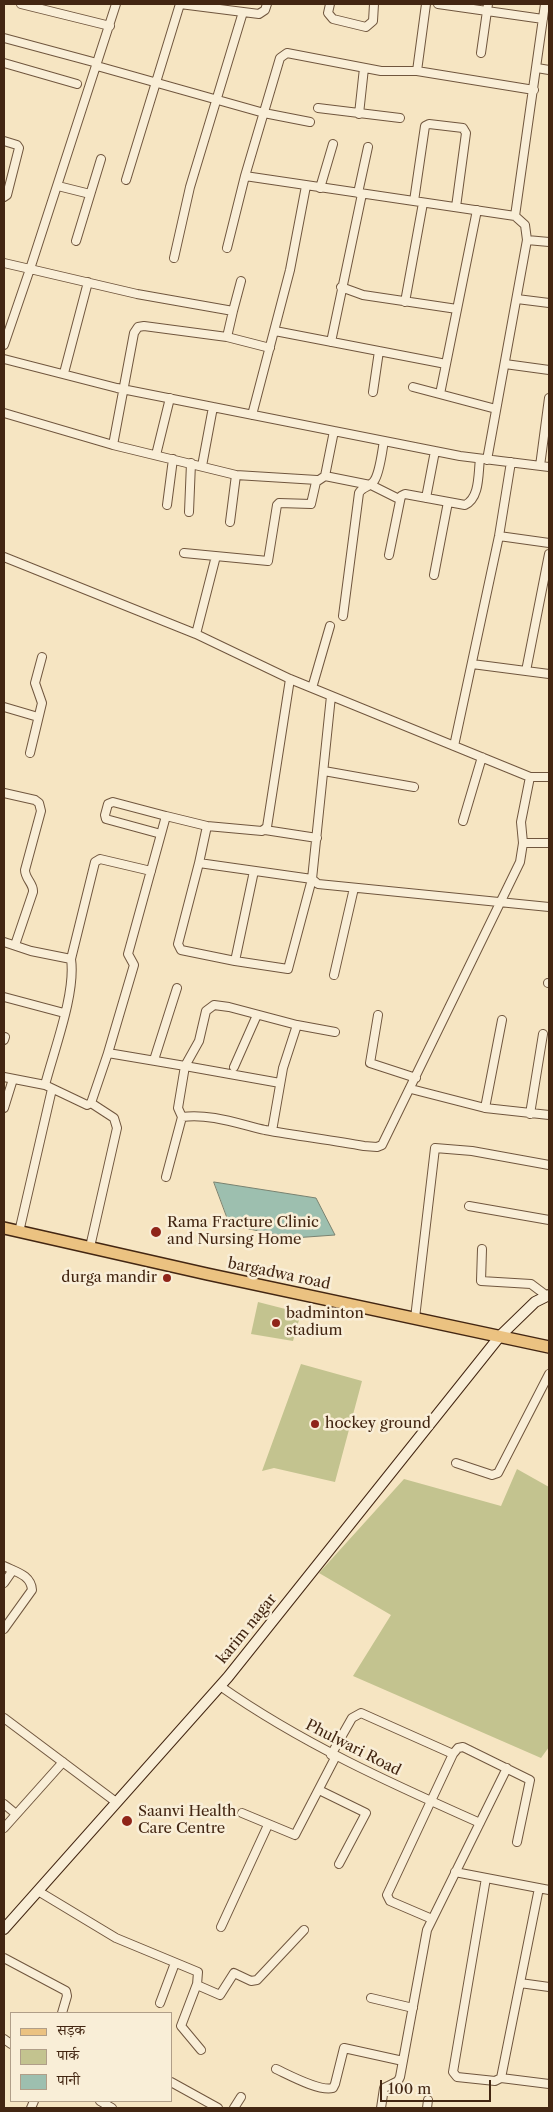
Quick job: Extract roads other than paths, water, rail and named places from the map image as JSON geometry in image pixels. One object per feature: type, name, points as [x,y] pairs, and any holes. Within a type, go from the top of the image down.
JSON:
[{"type":"main road","name":"bargadwa road","points":[[4,1228],[549,1346]]},
{"type":"street","points":[[21,4],[110,26]]},
{"type":"street","points":[[4,345],[58,186],[116,4]]},
{"type":"street","points":[[126,180],[180,4],[216,6],[243,12],[263,13],[267,4]]},
{"type":"street","points":[[330,4],[328,13],[333,19],[366,27],[373,21],[374,4]]},
{"type":"street","points":[[417,71],[426,4]]},
{"type":"street","points":[[438,4],[487,7],[544,19]]},
{"type":"street","points":[[515,216],[546,4]]},
{"type":"street","points":[[480,53],[487,7]]},
{"type":"street","points":[[174,258],[190,187],[243,12]]},
{"type":"street","points":[[4,38],[264,113],[310,122]]},
{"type":"street","points":[[227,248],[245,176],[280,58],[284,54],[290,53],[381,71],[417,71],[534,90]]},
{"type":"street","points":[[4,64],[77,84]]},
{"type":"street","points":[[359,114],[364,68]]},
{"type":"street","points":[[537,68],[549,70]]},
{"type":"street","points":[[318,108],[400,118]]},
{"type":"street","points":[[414,201],[425,126],[429,124],[463,128],[466,133],[456,207]]},
{"type":"street","points":[[4,141],[17,145],[19,148],[7,195],[4,197]]},
{"type":"street","points":[[320,188],[333,144]]},
{"type":"street","points":[[331,342],[368,147]]},
{"type":"street","points":[[76,242],[100,158]]},
{"type":"street","points":[[245,176],[515,216],[525,225],[527,240],[505,364],[475,494],[471,502],[465,505],[405,494],[398,499],[389,555]]},
{"type":"street","points":[[58,186],[90,194]]},
{"type":"street","points":[[252,415],[290,270],[306,186]]},
{"type":"street","points":[[405,302],[423,203]]},
{"type":"street","points":[[440,394],[477,210]]},
{"type":"street","points":[[527,240],[549,242]]},
{"type":"street","points":[[4,263],[137,294],[233,311]]},
{"type":"street","points":[[227,337],[241,281]]},
{"type":"street","points":[[64,373],[88,282]]},
{"type":"street","points":[[341,287],[363,295],[457,309]]},
{"type":"street","points":[[517,299],[549,303]]},
{"type":"street","points":[[114,445],[122,389],[134,333],[138,327],[144,326],[227,337],[270,348]]},
{"type":"street","points":[[275,331],[446,364]]},
{"type":"street","points":[[373,392],[379,351]]},
{"type":"street","points":[[4,359],[122,389],[252,415],[435,451],[549,467]]},
{"type":"street","points":[[505,364],[549,370]]},
{"type":"street","points":[[413,387],[496,409]]},
{"type":"street","points":[[156,455],[170,398]]},
{"type":"street","points":[[540,466],[549,398]]},
{"type":"street","points":[[202,466],[213,407]]},
{"type":"street","points":[[4,413],[114,445],[236,475],[317,480],[325,476],[371,486],[398,499]]},
{"type":"street","points":[[325,476],[334,431]]},
{"type":"street","points":[[343,616],[359,493],[360,490],[371,486],[376,478],[384,441]]},
{"type":"street","points":[[426,498],[435,451]]},
{"type":"street","points":[[166,505],[173,459]]},
{"type":"street","points":[[454,746],[499,536],[511,462]]},
{"type":"street","points":[[189,512],[191,463]]},
{"type":"street","points":[[230,522],[236,475]]},
{"type":"street","points":[[184,553],[268,561],[277,506],[279,503],[311,504],[317,480]]},
{"type":"street","points":[[434,575],[448,502]]},
{"type":"street","points":[[499,536],[549,543]]},
{"type":"street","points":[[526,671],[549,554]]},
{"type":"street","points":[[196,634],[216,556]]},
{"type":"street","points":[[4,557],[196,634],[290,679],[454,746],[530,776],[549,777]]},
{"type":"street","points":[[312,688],[330,626]]},
{"type":"street","points":[[30,753],[42,699],[35,683],[42,657]]},
{"type":"street","points":[[472,664],[549,674]]},
{"type":"street","points":[[265,830],[290,679]]},
{"type":"street","points":[[207,826],[178,944],[179,948],[234,961],[288,968],[312,879],[331,696]]},
{"type":"street","points":[[4,707],[38,717]]},
{"type":"street","points":[[463,822],[482,757]]},
{"type":"street","points":[[324,771],[414,787]]},
{"type":"street","points":[[182,1117],[211,1118],[272,1131],[377,1147],[385,1142],[520,862],[523,843],[521,822],[530,776]]},
{"type":"street","points":[[4,793],[35,800],[39,803],[41,811],[25,870],[26,878],[34,889],[15,945]]},
{"type":"street","points":[[161,834],[106,819],[105,815],[108,804],[112,802],[207,826],[265,830],[317,838]]},
{"type":"street","points":[[91,1103],[134,965],[128,954],[166,816]]},
{"type":"street","points":[[523,843],[549,843]]},
{"type":"street","points":[[19,1232],[64,1013],[70,995],[73,972],[71,959],[96,859],[100,858],[151,871]]},
{"type":"street","points":[[199,863],[312,879],[318,884],[549,907]]},
{"type":"street","points":[[234,961],[254,871]]},
{"type":"street","points":[[334,975],[354,888]]},
{"type":"street","points":[[4,942],[31,951],[71,959]]},
{"type":"street","points":[[154,1060],[176,988]]},
{"type":"street","points":[[4,997],[64,1013]]},
{"type":"street","points":[[166,1177],[182,1117],[178,1108],[185,1066],[199,1042],[206,1011],[210,1006],[229,1008],[297,1025],[335,1032]]},
{"type":"street","points":[[234,1067],[257,1015]]},
{"type":"street","points":[[378,1015],[370,1063],[373,1066],[416,1078]]},
{"type":"street","points":[[485,1108],[502,1020]]},
{"type":"street","points":[[272,1131],[283,1068],[297,1025]]},
{"type":"street","points":[[530,1114],[544,1034]]},
{"type":"street","points":[[108,1053],[280,1083]]},
{"type":"street","points":[[4,1077],[49,1087],[84,1105],[91,1103],[114,1118],[117,1128],[90,1247]]},
{"type":"street","points":[[4,1108],[13,1079]]},
{"type":"street","points":[[411,1089],[485,1108],[549,1115]]},
{"type":"street","points":[[415,1318],[435,1148],[472,1151],[549,1165]]},
{"type":"street","points":[[469,1206],[549,1220]]},
{"type":"street","points":[[482,1249],[481,1281],[528,1284],[542,1292]]},
{"type":"street","name":"karim nagar","points":[[4,1928],[220,1686],[500,1336],[535,1302],[542,1292]]},
{"type":"street","points":[[456,1463],[492,1475],[498,1473],[549,1374]]},
{"type":"street","points":[[4,1566],[26,1576],[31,1582],[32,1590],[4,1630]]},
{"type":"street","points":[[4,1583],[13,1570]]},
{"type":"street","name":"Phulwari Road","points":[[220,1686],[250,1707],[334,1756],[480,1823]]},
{"type":"street","points":[[242,1813],[292,1835],[297,1834],[352,1718],[360,1713],[453,1754]]},
{"type":"street","points":[[4,1718],[116,1802]]},
{"type":"street","points":[[432,1919],[390,1901],[387,1897],[430,1801],[453,1754],[458,1748],[463,1747],[530,1780],[517,1842]]},
{"type":"street","points":[[4,1828],[63,1762]]},
{"type":"street","points":[[380,2108],[384,2088],[399,2079],[427,1930],[507,1768]]},
{"type":"street","points":[[319,1790],[366,1813],[339,1864]]},
{"type":"street","points":[[4,1804],[16,1814]]},
{"type":"street","points":[[221,1926],[268,1825]]},
{"type":"street","points":[[455,1872],[549,1890]]},
{"type":"street","points":[[486,1878],[453,2072],[454,2076],[495,2082],[501,2078],[549,2084]]},
{"type":"street","points":[[501,2078],[539,1888]]},
{"type":"street","points":[[38,1891],[116,1938],[198,1972],[197,1984],[181,2026],[200,2050]]},
{"type":"street","points":[[197,1984],[221,1995],[234,1973],[251,1981],[256,1981],[304,1930]]},
{"type":"street","points":[[4,1958],[66,1991],[67,1996],[62,2012]]},
{"type":"street","points":[[160,2003],[176,1963]]},
{"type":"street","points":[[520,1983],[549,1987]]},
{"type":"street","points":[[371,1998],[413,2008]]},
{"type":"street","points":[[276,2069],[303,2081],[328,2089],[333,2088],[335,2084],[344,2048],[403,2061]]},
{"type":"street","points":[[172,2083],[218,2108]]},
{"type":"street","points":[[234,2108],[241,2097]]},
{"type":"water","points":[[214,1182],[316,1198],[335,1235],[293,1238],[230,1225]]},
{"type":"place","name":"Rama Fracture Clinic and Nursing Home","points":[[156,1232]]},
{"type":"place","name":"durga mandir","points":[[167,1278]]},
{"type":"place","name":"badminton stadium","points":[[276,1323]]},
{"type":"place","name":"hockey ground","points":[[315,1424]]},
{"type":"place","name":"Saanvi Health Care Centre","points":[[127,1821]]}]
